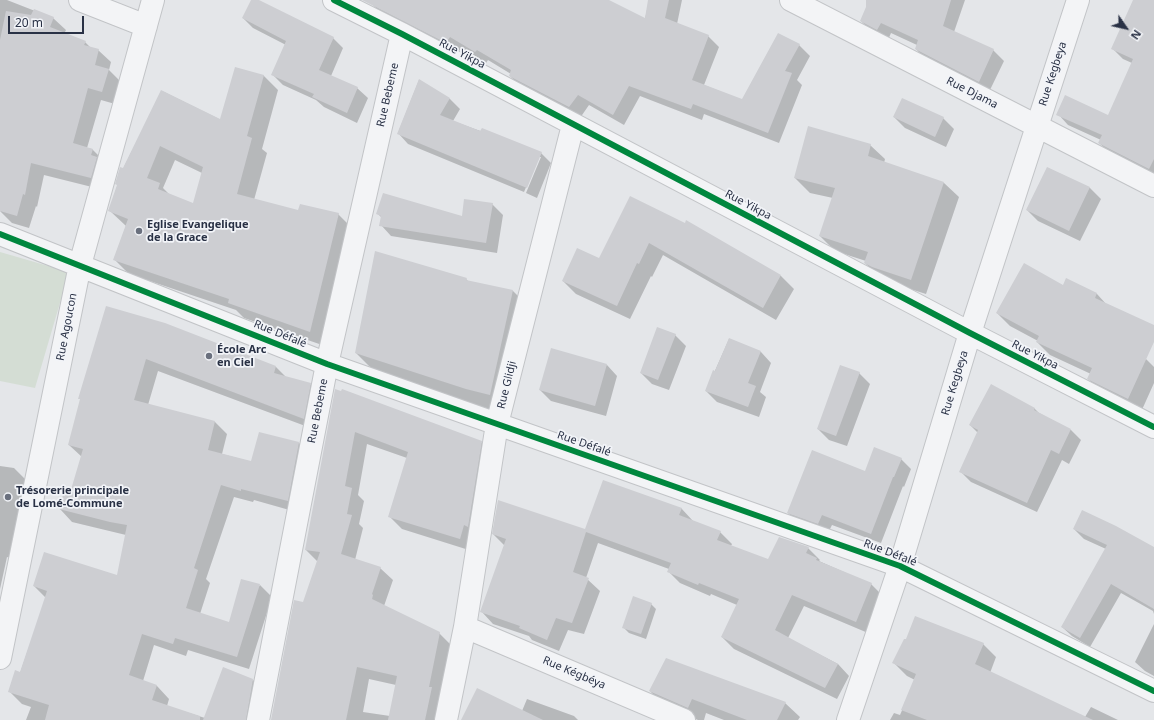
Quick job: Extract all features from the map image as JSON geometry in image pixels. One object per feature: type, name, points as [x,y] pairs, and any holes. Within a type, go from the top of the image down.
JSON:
[{"type":"street","points":[[80,0],[146,26]]},
{"type":"street","name":"Rue Agoucon","points":[[0,658],[80,265],[153,0]]},
{"type":"street","name":"Rue Yikpa","points":[[334,0],[402,34],[970,333],[1154,427]]},
{"type":"street","name":"Rue Djama","points":[[791,0],[1154,186]]},
{"type":"street","name":"Rue Kegbeya","points":[[848,720],[900,566],[970,333],[1036,125],[1078,0]]},
{"type":"street","name":"Rue Bebeme","points":[[258,720],[327,364],[402,34]]},
{"type":"street","name":"Rue Glidji","points":[[446,720],[464,627],[496,424],[573,125]]},
{"type":"street","name":"Rue Défalé","points":[[0,234],[327,364],[900,566],[1154,691]]},
{"type":"street","name":"Rue Kégbéya","points":[[464,627],[684,720]]},
{"type":"shaded area","points":[[0,252],[69,272],[35,388],[0,381]]},
{"type":"building","points":[[251,0],[259,0],[334,37],[319,70],[358,87],[347,113],[312,97],[314,94],[271,75],[286,41],[242,18]]},
{"type":"building","points":[[362,0],[609,0],[645,18],[648,0],[669,0],[665,18],[709,35],[692,80],[742,99],[778,33],[800,44],[785,71],[792,73],[768,133],[693,104],[691,109],[629,86],[613,115],[578,95],[569,107],[509,76],[511,70],[477,50],[475,52],[450,37],[446,43]]},
{"type":"building","points":[[866,0],[951,0],[943,26],[994,49],[979,82],[915,49],[918,40],[881,23],[877,30],[860,21],[866,7]]},
{"type":"building","points":[[1133,0],[1154,0],[1154,159],[1149,169],[1098,143],[1102,135],[1056,115],[1065,95],[1108,115],[1133,59],[1111,49]]},
{"type":"building","points":[[34,9],[54,17],[50,27],[86,41],[84,45],[99,49],[95,65],[109,69],[102,92],[88,88],[73,143],[93,149],[91,155],[97,157],[91,178],[31,163],[25,195],[23,194],[17,216],[0,211],[0,40],[6,11],[31,15]]},
{"type":"building","points":[[235,67],[264,75],[247,136],[252,138],[237,194],[298,210],[300,204],[339,213],[310,332],[228,303],[229,299],[113,260],[128,219],[108,211],[117,185],[115,184],[120,167],[123,168],[161,90],[220,119]],"holes":[[[160,146],[203,167],[193,203],[158,189],[160,183],[147,178]]]},
{"type":"building","points":[[419,79],[450,98],[440,115],[480,131],[482,128],[542,152],[527,188],[397,134]]},
{"type":"building","points":[[902,98],[944,117],[935,137],[893,117]]},
{"type":"building","points":[[808,126],[871,144],[868,156],[944,182],[911,280],[864,263],[868,252],[819,236],[835,188],[794,178]]},
{"type":"building","points":[[1047,167],[1090,187],[1069,231],[1026,210]]},
{"type":"building","points":[[383,193],[462,216],[464,199],[493,203],[486,243],[379,226],[381,216],[376,214]]},
{"type":"building","points":[[630,196],[685,223],[686,220],[781,275],[763,308],[649,243],[639,264],[637,263],[617,306],[562,281],[577,248],[599,258]]},
{"type":"building","points":[[375,251],[467,278],[466,280],[513,290],[490,395],[466,389],[355,353]]},
{"type":"building","points":[[1024,263],[1063,285],[1066,278],[1097,293],[1095,298],[1154,325],[1154,342],[1128,399],[1087,379],[1092,368],[1036,342],[1039,336],[996,313]]},
{"type":"building","points":[[106,306],[165,323],[276,366],[274,373],[311,383],[304,419],[146,359],[134,400],[215,421],[208,450],[251,461],[259,432],[299,442],[288,501],[221,485],[194,568],[198,570],[186,608],[229,622],[241,579],[260,584],[237,657],[175,638],[173,644],[142,634],[129,675],[157,685],[152,700],[200,716],[200,720],[45,720],[49,705],[8,692],[15,670],[20,672],[47,591],[33,586],[44,552],[117,575],[127,525],[59,509],[64,491],[70,493],[83,449],[68,445],[80,399],[78,399]]},
{"type":"building","points":[[657,327],[676,334],[658,380],[640,373]]},
{"type":"building","points":[[729,338],[761,351],[748,383],[756,386],[748,407],[705,391],[713,370],[715,371]]},
{"type":"building","points":[[551,348],[607,364],[595,406],[539,390]]},
{"type":"building","points":[[840,365],[860,372],[836,436],[817,429]]},
{"type":"building","points":[[991,384],[1035,408],[1034,410],[1071,429],[1059,454],[1051,450],[1027,503],[959,472],[978,430],[969,425]]},
{"type":"building","points":[[335,389],[341,391],[342,389],[482,441],[468,527],[464,525],[460,539],[388,517],[408,452],[355,432],[345,486],[352,488],[347,514],[352,515],[341,554],[381,567],[372,594],[372,599],[440,632],[429,687],[432,687],[425,720],[388,720],[397,676],[357,667],[346,720],[271,720],[294,600],[303,602],[320,552],[305,550]]},
{"type":"building","points":[[874,447],[902,458],[871,534],[822,515],[818,524],[787,513],[812,450],[865,471]]},
{"type":"building","points":[[603,480],[682,508],[679,515],[721,531],[717,540],[768,559],[779,537],[809,547],[806,553],[817,558],[816,560],[872,583],[856,622],[792,595],[775,630],[838,664],[825,688],[721,637],[739,599],[699,583],[698,585],[667,572],[671,563],[586,532],[573,572],[589,578],[572,623],[556,618],[547,640],[519,628],[520,626],[480,612],[506,539],[492,534],[498,500],[585,529]]},
{"type":"building","points":[[1082,510],[1116,526],[1154,547],[1154,609],[1111,584],[1080,638],[1061,627],[1107,545],[1073,529]]},
{"type":"building","points":[[633,596],[652,603],[641,634],[622,628]]},
{"type":"building","points":[[915,616],[984,643],[975,664],[1093,720],[927,720],[901,710],[916,674],[892,663],[904,639],[906,639]]},
{"type":"building","points":[[666,658],[786,702],[777,720],[747,720],[692,699],[688,708],[649,691]]},
{"type":"building","points":[[223,667],[253,679],[246,720],[203,720]]},
{"type":"building","points":[[477,688],[543,720],[461,720]]},
{"type":"cycle path","points":[[334,0],[402,34],[970,333],[1154,427]]},
{"type":"cycle path","points":[[0,234],[327,364],[900,566],[1154,691]]},
{"type":"place","name":"Eglise Evangelique de la Grace","points":[[139,231]]},
{"type":"place","name":"École Arc en Ciel","points":[[209,356]]},
{"type":"place","name":"Trésorerie principale de Lomé-Commune","points":[[8,497]]}]
